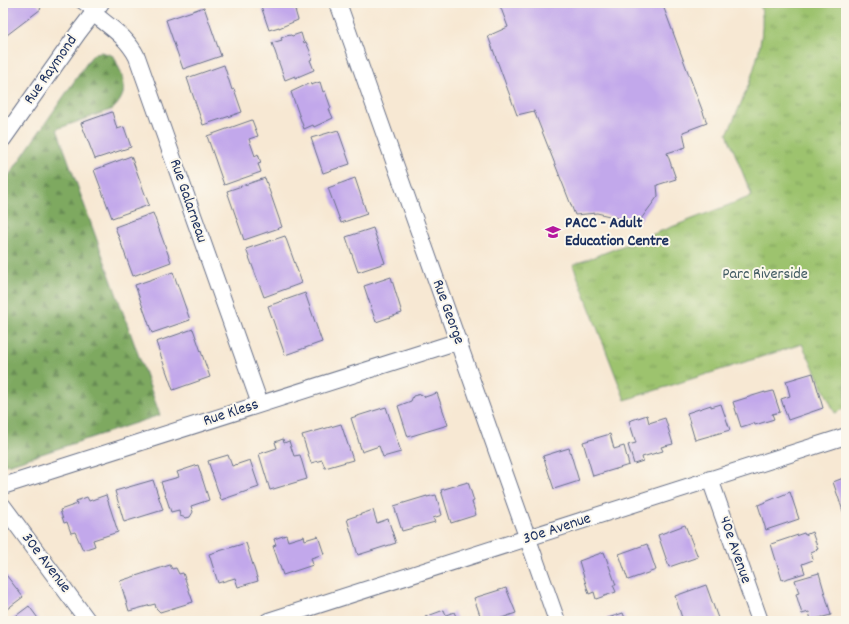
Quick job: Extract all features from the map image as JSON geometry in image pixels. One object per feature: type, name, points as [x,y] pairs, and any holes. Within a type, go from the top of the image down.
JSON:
[{"type":"street","name":"Rue George","points":[[338,3],[529,538],[557,621]]},
{"type":"street","name":"Rue Raymond","points":[[3,139],[97,8]]},
{"type":"street","name":"Rue Galarneau","points":[[97,8],[132,46],[137,57],[260,404]]},
{"type":"street","name":"Rue Kless","points":[[3,486],[458,341]]},
{"type":"street","name":"30e Avenue","points":[[268,621],[846,436]]},
{"type":"street","name":"40e Avenue","points":[[710,480],[760,621]]},
{"type":"street","name":"30e Avenue","points":[[3,506],[88,621]]},
{"type":"lane","points":[[79,3],[97,8]]},
{"type":"green space","name":"Parc Riverside","points":[[760,3],[846,3],[846,408],[835,413],[802,344],[625,400],[573,265],[752,196],[727,134],[741,104],[754,70],[761,35],[762,18]]},
{"type":"green space","points":[[101,52],[113,56],[115,59],[124,84],[121,99],[113,109],[57,129],[160,415],[11,464],[3,465],[3,184],[91,57],[95,53]]},
{"type":"building","points":[[3,3],[37,3],[41,9],[3,38]]},
{"type":"building","points":[[260,3],[294,3],[297,10],[295,10],[298,20],[279,28],[269,30]]},
{"type":"building","points":[[499,3],[662,3],[707,123],[683,132],[686,147],[667,153],[676,179],[657,185],[658,196],[638,223],[597,213],[575,215],[534,111],[517,115],[488,36],[508,27]]},
{"type":"building","points":[[204,7],[221,56],[183,69],[166,20]]},
{"type":"building","points":[[301,33],[304,43],[306,42],[310,51],[312,59],[310,60],[314,70],[295,78],[295,76],[285,80],[272,43],[282,40],[281,38],[286,36]]},
{"type":"building","points":[[224,65],[232,90],[234,89],[242,112],[203,125],[187,78]]},
{"type":"building","points":[[320,82],[323,92],[325,91],[331,108],[329,109],[333,118],[314,127],[313,125],[304,129],[291,92],[310,83],[311,85]]},
{"type":"building","points":[[112,112],[117,129],[124,127],[131,147],[95,159],[81,123]]},
{"type":"building","points":[[252,120],[258,136],[249,139],[255,156],[258,154],[261,163],[258,164],[261,172],[224,185],[207,136]]},
{"type":"building","points":[[338,130],[350,164],[323,173],[311,138]]},
{"type":"building","points":[[131,156],[149,205],[112,218],[94,170]]},
{"type":"building","points":[[265,178],[282,227],[244,240],[227,191]]},
{"type":"building","points":[[355,178],[367,214],[341,223],[328,188]]},
{"type":"building","points":[[153,213],[171,262],[133,276],[115,227]]},
{"type":"building","points":[[373,228],[385,263],[358,272],[346,237]]},
{"type":"building","points":[[285,236],[302,283],[264,297],[246,249]]},
{"type":"building","points":[[173,272],[190,320],[152,333],[135,285]]},
{"type":"building","points":[[391,277],[402,313],[376,322],[364,286]]},
{"type":"building","points":[[305,293],[322,342],[285,355],[268,306]]},
{"type":"building","points":[[193,329],[210,377],[173,390],[156,342]]},
{"type":"building","points":[[813,373],[823,408],[788,420],[781,399],[790,396],[786,381]]},
{"type":"building","points":[[773,391],[780,412],[772,414],[774,419],[755,425],[754,423],[741,427],[733,402]]},
{"type":"building","points":[[437,393],[448,425],[408,437],[398,406],[411,401],[413,396],[421,394],[425,397]]},
{"type":"building","points":[[721,404],[730,430],[695,440],[687,413],[711,405],[711,407]]},
{"type":"building","points":[[386,407],[401,452],[383,457],[379,446],[362,452],[351,418]]},
{"type":"building","points":[[647,415],[649,423],[665,418],[673,444],[661,447],[663,451],[642,457],[643,461],[634,464],[628,445],[636,443],[629,421]]},
{"type":"building","points":[[341,424],[353,460],[325,468],[322,460],[311,463],[302,435]]},
{"type":"building","points":[[610,434],[614,449],[624,446],[629,465],[593,476],[583,442]]},
{"type":"building","points":[[283,439],[284,443],[289,441],[294,456],[300,455],[307,479],[270,490],[259,454],[277,448],[275,442]]},
{"type":"building","points":[[569,448],[579,481],[554,489],[543,456]]},
{"type":"building","points":[[228,455],[232,466],[250,460],[259,487],[221,500],[208,461]]},
{"type":"building","points":[[198,465],[209,500],[191,506],[193,512],[190,517],[186,518],[180,516],[179,510],[171,512],[161,482],[179,477],[177,472]]},
{"type":"building","points":[[846,477],[846,513],[844,514],[833,482]]},
{"type":"building","points":[[153,480],[163,510],[124,522],[115,491]]},
{"type":"building","points":[[468,482],[474,501],[472,502],[476,515],[451,523],[441,490]]},
{"type":"building","points":[[790,492],[799,519],[766,530],[758,505]]},
{"type":"building","points":[[106,495],[118,532],[93,540],[95,546],[83,550],[75,532],[71,533],[67,522],[64,523],[60,510],[77,504],[76,501],[87,497],[89,501]]},
{"type":"building","points":[[436,495],[442,515],[433,518],[435,522],[402,531],[394,506],[427,496]]},
{"type":"building","points":[[373,510],[377,523],[388,519],[396,543],[358,555],[347,519]]},
{"type":"building","points":[[685,525],[698,557],[669,567],[658,535]]},
{"type":"building","points":[[812,532],[818,549],[811,552],[813,560],[802,564],[805,573],[782,580],[771,544],[804,533],[805,535]]},
{"type":"building","points":[[286,535],[288,541],[304,536],[305,540],[318,536],[324,554],[311,558],[313,565],[283,575],[273,546],[276,545],[274,539]]},
{"type":"building","points":[[246,543],[258,581],[238,587],[235,578],[218,583],[209,554]]},
{"type":"building","points":[[647,544],[656,570],[628,580],[619,554]]},
{"type":"building","points":[[604,552],[616,585],[613,585],[616,592],[596,599],[594,592],[589,594],[579,561]]},
{"type":"building","points":[[170,565],[172,569],[176,568],[179,574],[183,573],[193,602],[160,612],[156,608],[155,604],[129,611],[120,581]]},
{"type":"building","points":[[3,571],[23,597],[3,612]]},
{"type":"building","points":[[819,573],[831,615],[811,620],[809,612],[802,614],[796,594],[799,593],[795,580]]},
{"type":"building","points":[[706,585],[719,621],[683,621],[675,596]]},
{"type":"building","points":[[506,588],[516,613],[493,621],[482,621],[474,598]]},
{"type":"building","points":[[29,606],[40,621],[9,621]]},
{"type":"building","points":[[444,610],[446,615],[454,612],[458,621],[420,621],[425,619],[425,617]]},
{"type":"building","points":[[623,613],[626,621],[599,621]]},
{"type":"place","name":"PACC - Adult Education Centre","points":[[553,232]]}]
